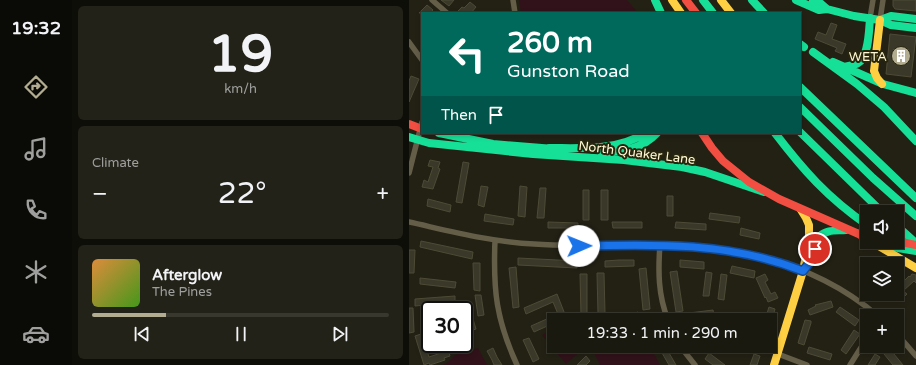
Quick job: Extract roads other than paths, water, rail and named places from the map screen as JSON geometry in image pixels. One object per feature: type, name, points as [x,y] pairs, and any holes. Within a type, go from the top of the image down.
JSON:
[{"type":"main road","points":[[655,0],[661,12]]},
{"type":"main road","points":[[672,0],[680,12]]},
{"type":"main road","points":[[686,0],[695,12]]},
{"type":"main road","points":[[703,0],[712,12]]},
{"type":"main road","points":[[721,0],[730,12]]},
{"type":"main road","points":[[752,0],[763,12]]},
{"type":"main road","points":[[796,0],[819,10],[827,9],[854,16],[880,20],[891,25],[916,28]]},
{"type":"main road","points":[[813,0],[820,3],[827,9]]},
{"type":"main road","points":[[880,20],[891,16],[916,20]]},
{"type":"main road","points":[[842,67],[856,64],[861,60],[866,47],[870,18]]},
{"type":"main road","points":[[880,20],[874,71],[877,78],[883,84]]},
{"type":"main road","points":[[801,46],[842,67],[883,84],[916,93]]},
{"type":"main road","points":[[813,52],[857,84],[884,107],[916,141]]},
{"type":"main road","points":[[801,87],[916,198]]},
{"type":"main road","points":[[801,108],[873,178],[916,216]]},
{"type":"main road","points":[[409,124],[421,126]]},
{"type":"main road","points":[[801,133],[874,205]]},
{"type":"main road","name":"North Quaker Lane","points":[[444,134],[493,144],[605,152],[620,152],[633,149],[656,134]]},
{"type":"main road","points":[[549,148],[618,145],[633,141],[644,134]]},
{"type":"main road","points":[[703,134],[717,156],[725,165],[739,176],[764,192],[860,235]]},
{"type":"main road","points":[[776,134],[806,172],[822,189],[860,220]]},
{"type":"main road","name":"North Quaker Lane","points":[[409,137],[429,143],[521,153],[624,160],[682,167],[705,172],[764,192]]},
{"type":"main road","points":[[867,151],[916,191]]},
{"type":"main road","points":[[774,365],[803,271],[803,259],[810,238],[811,231],[807,217],[800,208]]},
{"type":"main road","points":[[803,271],[810,262],[823,232],[832,230],[854,232]]},
{"type":"main road","points":[[904,235],[915,248]]},
{"type":"main road","points":[[904,244],[915,248]]},
{"type":"main road","points":[[904,248],[915,248]]},
{"type":"main road","points":[[884,249],[916,268]]},
{"type":"street","points":[[432,0],[446,12]]},
{"type":"street","points":[[513,0],[515,12]]},
{"type":"street","points":[[870,18],[873,0]]},
{"type":"street","points":[[880,20],[883,0]]},
{"type":"street","points":[[409,42],[421,59]]},
{"type":"street","points":[[409,173],[421,130]]},
{"type":"street","points":[[409,222],[495,240],[533,244],[579,246],[659,244],[706,247],[742,253],[778,262],[825,280],[843,290],[869,309]]},
{"type":"street","points":[[495,240],[493,268],[498,309],[505,336],[517,365]]},
{"type":"street","points":[[659,244],[658,270],[660,294],[666,313]]},
{"type":"street","points":[[904,342],[916,356]]},
{"type":"street","points":[[850,365],[860,349]]},
{"type":"street","points":[[686,353],[695,365]]},
{"type":"street","points":[[777,354],[807,365]]},
{"type":"place","name":"WETA","points":[[901,56]]}]
